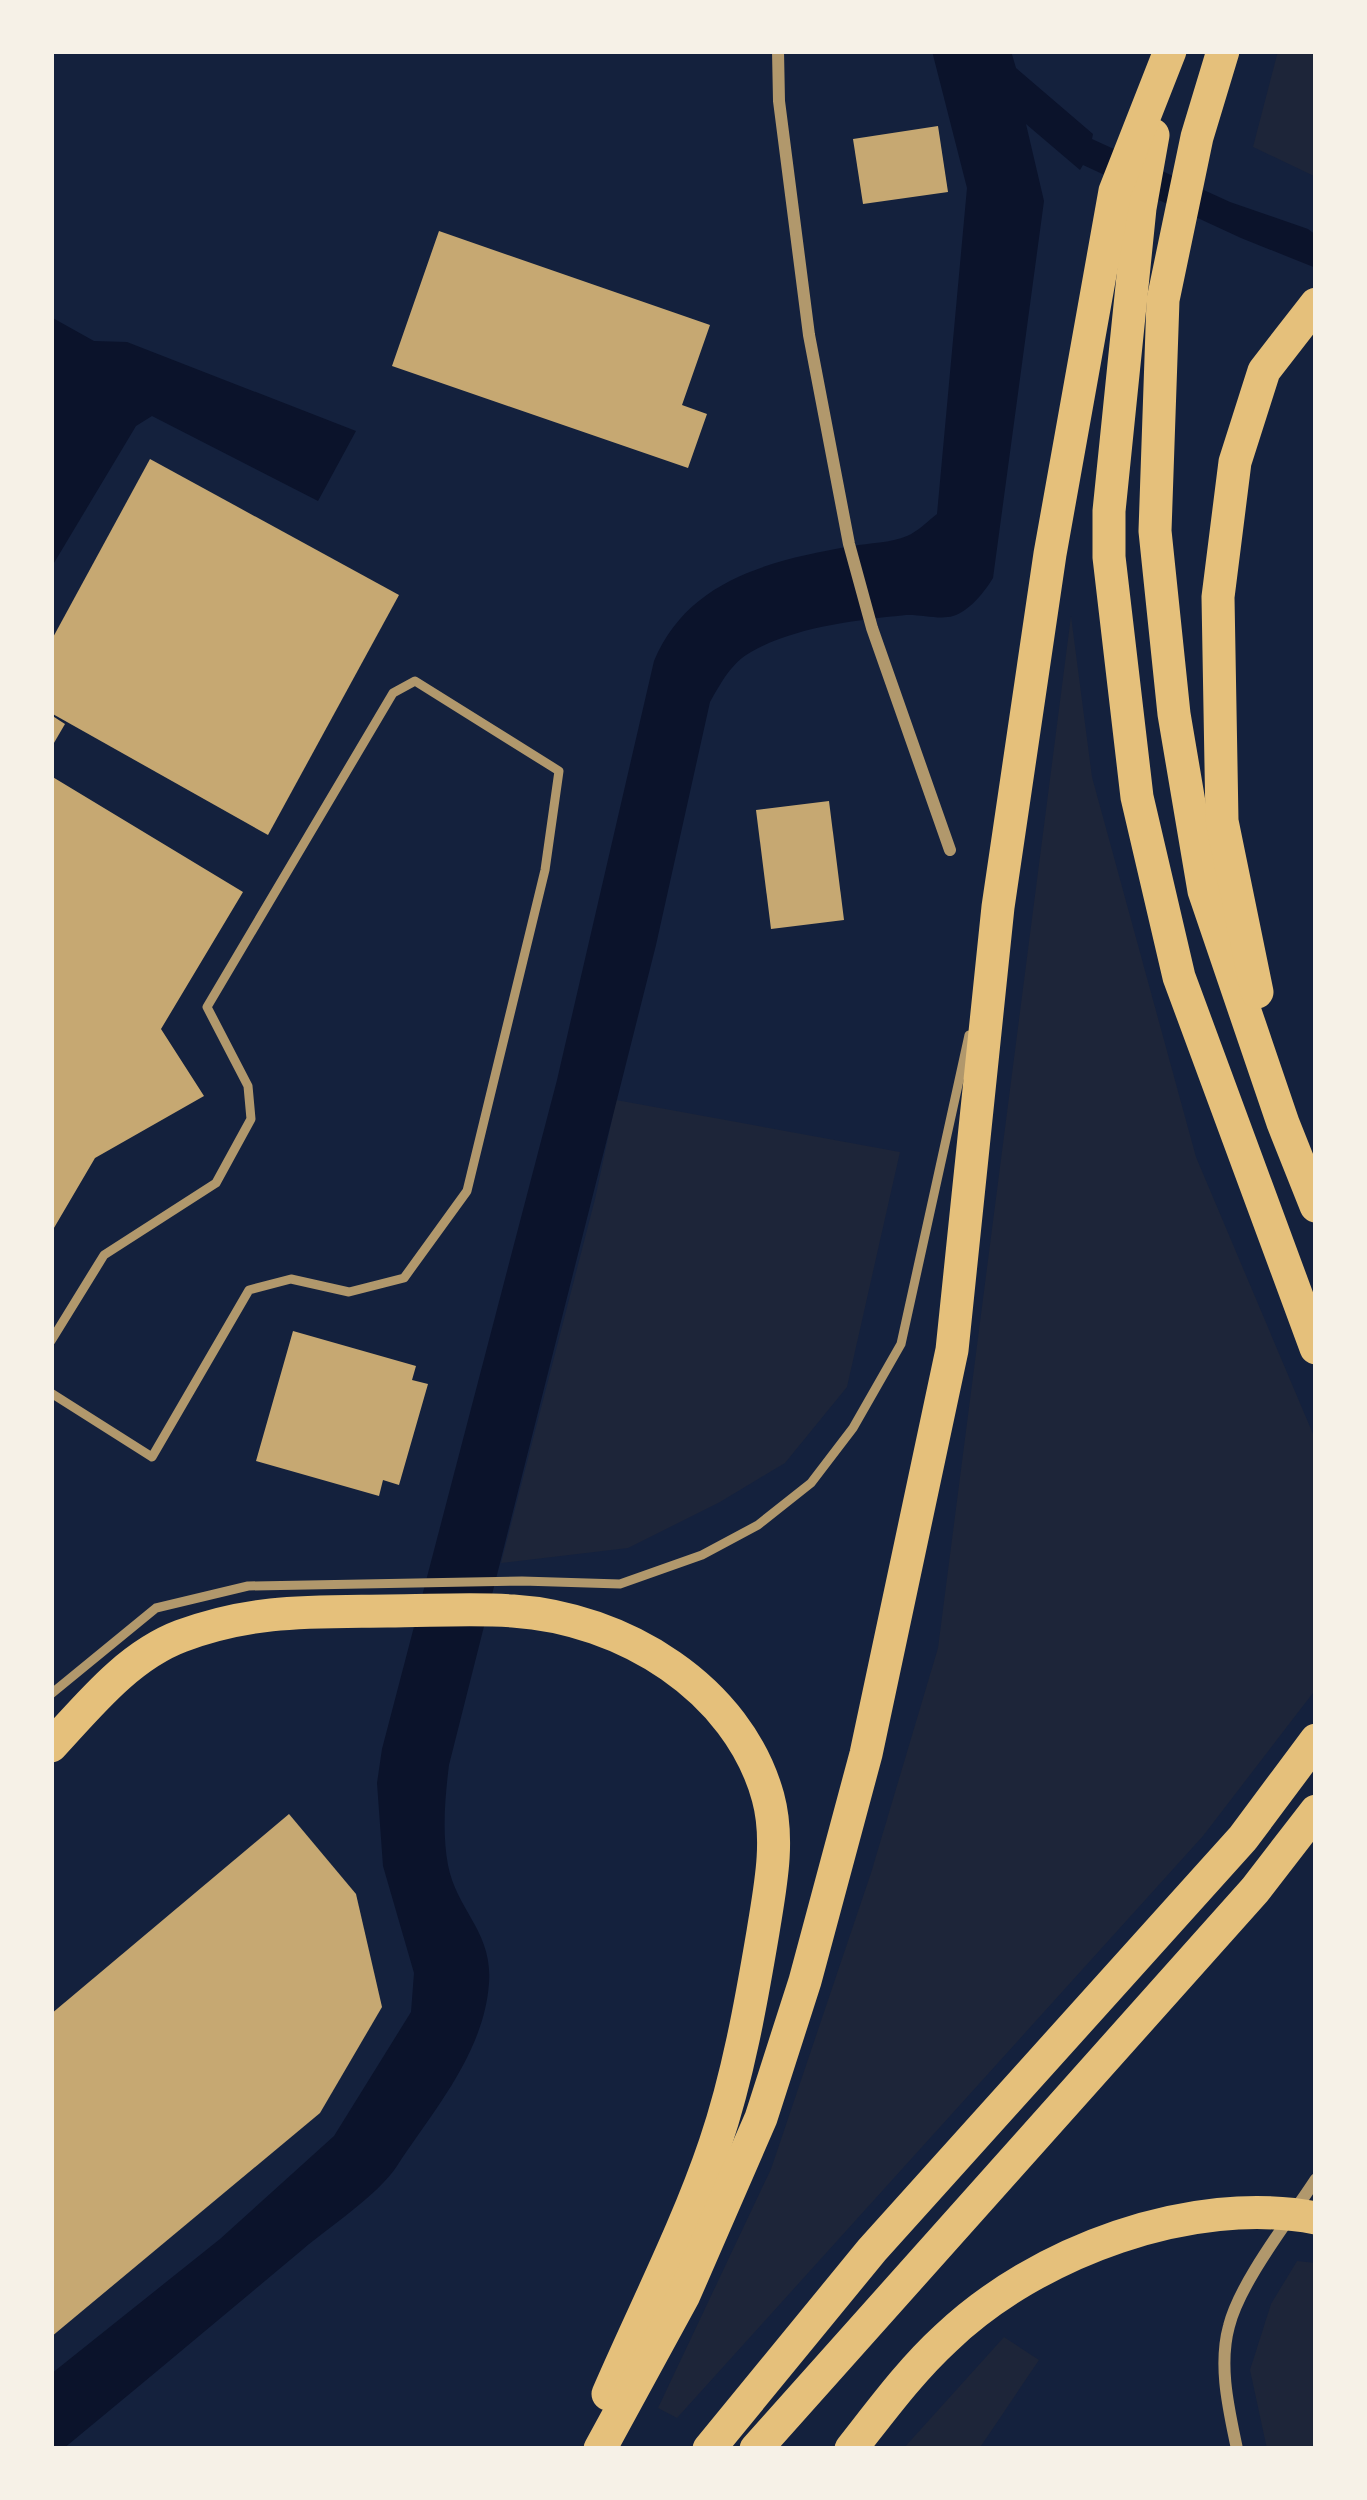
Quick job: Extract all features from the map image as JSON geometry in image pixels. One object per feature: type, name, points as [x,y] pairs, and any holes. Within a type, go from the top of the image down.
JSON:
[{"type":"highway","points":[[1223,51],[1190,170],[1163,300],[1155,531],[1174,714],[1204,891],[1316,1206]]},
{"type":"highway","points":[[600,2449],[684,2295],[761,2118],[806,1981],[866,1754],[952,1350],[998,907],[1050,554],[1128,200],[1168,57]]},
{"type":"highway","points":[[1128,200],[1109,557],[1137,797],[1179,977],[1316,1348]]},
{"type":"highway","points":[[1283,1123],[1222,821],[1218,597],[1235,462],[1264,371],[1314,305]]},
{"type":"highway","points":[[51,1746],[115,1677],[178,1637],[267,1612],[388,1597],[520,1596],[645,1650],[693,1681],[723,1710],[746,1746],[768,1796],[774,1837],[755,1973],[715,2145],[585,2449]]},
{"type":"highway","points":[[709,2449],[872,2249],[1243,1838],[1316,1740]]},
{"type":"highway","points":[[756,2449],[1240,1907],[1316,1811]]},
{"type":"highway","points":[[851,2449],[947,2336],[999,2295],[1114,2236],[1224,2212],[1316,2218]]},
{"type":"street","points":[[778,51],[779,101],[809,335],[849,544],[872,628],[950,850]]},
{"type":"street","points":[[1237,2449],[1225,2385],[1228,2326],[1253,2277],[1316,2179]]},
{"type":"lane","points":[[51,1341],[104,1255],[216,1183],[251,1119],[248,1086],[207,1006],[393,693],[415,681],[559,771],[545,870],[467,1191],[404,1278],[349,1292],[291,1279],[249,1290],[152,1457],[51,1393]]},
{"type":"lane","points":[[520,1596],[620,1584],[702,1555],[758,1525],[811,1483],[853,1427],[901,1344],[998,907]]},
{"type":"lane","points":[[51,1694],[156,1608],[248,1586],[388,1597]]},
{"type":"shaded area","points":[[932,51],[1011,51],[1016,68],[1093,134],[1092,139],[1230,202],[1308,229],[1316,235],[1316,268],[1083,165],[1080,170],[1026,124],[1044,201],[993,578],[971,605],[953,616],[906,615],[847,622],[768,643],[738,662],[710,702],[656,945],[449,1765],[448,1865],[489,1965],[485,2009],[467,2058],[378,2188],[63,2449],[51,2449],[51,2374],[220,2239],[334,2136],[411,2012],[414,1973],[383,1866],[377,1783],[382,1749],[557,1080],[654,661],[688,610],[736,578],[792,558],[901,538],[937,514],[967,188]]},
{"type":"shaded area","points":[[1278,51],[1316,51],[1316,177],[1253,147]]},
{"type":"shaded area","points":[[51,317],[94,341],[127,342],[356,431],[318,501],[152,416],[136,426],[51,568]]},
{"type":"shaded area","points":[[1071,616],[1092,777],[1196,1157],[1316,1441],[1316,1689],[1203,1836],[677,2418],[658,2408],[771,2169],[871,1873],[938,1648]]},
{"type":"shaded area","points":[[616,1100],[900,1152],[847,1387],[785,1463],[720,1502],[628,1548],[501,1563],[595,1199]]},
{"type":"shaded area","points":[[1297,2261],[1316,2263],[1316,2449],[1267,2449],[1250,2370],[1271,2304]]},
{"type":"shaded area","points":[[1004,2337],[1039,2360],[979,2449],[903,2449]]},
{"type":"building","points":[[938,126],[948,192],[863,204],[853,139]]},
{"type":"building","points":[[439,231],[710,325],[682,405],[707,414],[688,468],[392,366]]},
{"type":"building","points":[[150,459],[399,595],[268,835],[51,713],[51,641]]},
{"type":"building","points":[[51,715],[65,724],[51,748]]},
{"type":"building","points":[[51,776],[243,892],[161,1029],[204,1096],[95,1158],[51,1233]]},
{"type":"building","points":[[829,801],[844,920],[771,929],[756,810]]},
{"type":"building","points":[[293,1331],[416,1366],[412,1380],[428,1384],[399,1485],[383,1480],[379,1496],[256,1461]]},
{"type":"building","points":[[289,1814],[356,1894],[382,2007],[320,2113],[51,2337],[51,2014]]}]
